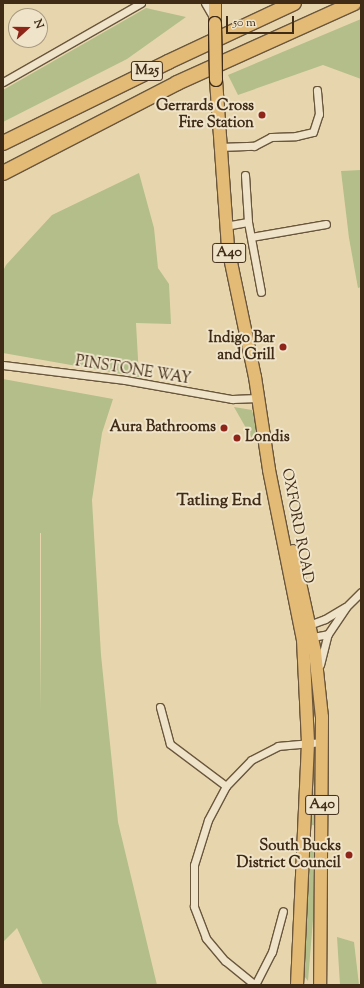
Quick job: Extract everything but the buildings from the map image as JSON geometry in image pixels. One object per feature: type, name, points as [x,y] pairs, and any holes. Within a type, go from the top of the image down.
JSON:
[{"type":"highway","name":"M25","points":[[3,143],[168,62],[294,3]]},
{"type":"highway","name":"M25","points":[[3,172],[177,83],[354,3]]},
{"type":"main road","name":"OXFORD ROAD","points":[[215,3],[219,147],[225,226],[264,423],[270,470],[306,633],[308,743],[305,839],[297,985]]},
{"type":"main road","name":"A40","points":[[306,633],[318,673],[322,742],[320,985]]},
{"type":"main road","points":[[305,839],[322,832]]},
{"type":"street","points":[[3,82],[141,3]]},
{"type":"street","points":[[205,3],[215,23]]},
{"type":"street","points":[[219,147],[254,146],[271,137],[296,136],[313,132],[319,114],[317,90]]},
{"type":"street","points":[[245,175],[248,222],[261,292]]},
{"type":"street","points":[[225,226],[248,222]]},
{"type":"street","points":[[251,237],[326,224]]},
{"type":"street","name":"PINSTONE WAY","points":[[3,365],[125,380],[232,399],[258,398]]},
{"type":"street","points":[[318,673],[328,634],[346,607],[361,592]]},
{"type":"street","points":[[306,633],[346,607]]},
{"type":"street","points":[[306,633],[328,634]]},
{"type":"street","points":[[160,707],[170,744],[226,786]]},
{"type":"street","points":[[283,912],[272,952],[255,985],[225,960],[206,938],[194,906],[194,865],[208,820],[226,786],[251,760],[278,746],[322,742]]},
{"type":"green space","points":[[146,8],[186,17],[127,59],[3,122],[3,90]]},
{"type":"green space","points":[[361,19],[361,79],[323,65],[238,95],[228,75]]},
{"type":"green space","points":[[361,170],[361,287],[358,288],[349,238],[341,171]]},
{"type":"green space","points":[[139,173],[154,228],[158,268],[169,284],[171,324],[136,323],[139,377],[3,353],[3,271],[6,265],[52,215]]},
{"type":"green space","points":[[3,379],[113,399],[102,433],[92,500],[101,655],[118,822],[157,985],[43,985],[17,928],[3,942]],"holes":[[[41,533],[41,711],[40,618]]]},
{"type":"green space","points":[[234,407],[252,410],[260,442],[254,442]]},
{"type":"green space","points":[[314,778],[318,780],[318,826],[312,825]]},
{"type":"green space","points":[[316,845],[318,858],[308,981],[300,971],[309,854]]},
{"type":"green space","points":[[337,937],[354,942],[359,985],[340,985]]},
{"type":"place","name":"Gerrards Cross Fire Station","points":[[262,115]]},
{"type":"place","name":"Indigo Bar and Grill","points":[[283,347]]},
{"type":"place","name":"Aura Bathrooms","points":[[224,428]]},
{"type":"place","name":"Londis","points":[[237,438]]},
{"type":"place","name":"South Bucks District Council","points":[[349,855]]},
{"type":"district","name":"Tatling End","points":[[219,502]]}]
